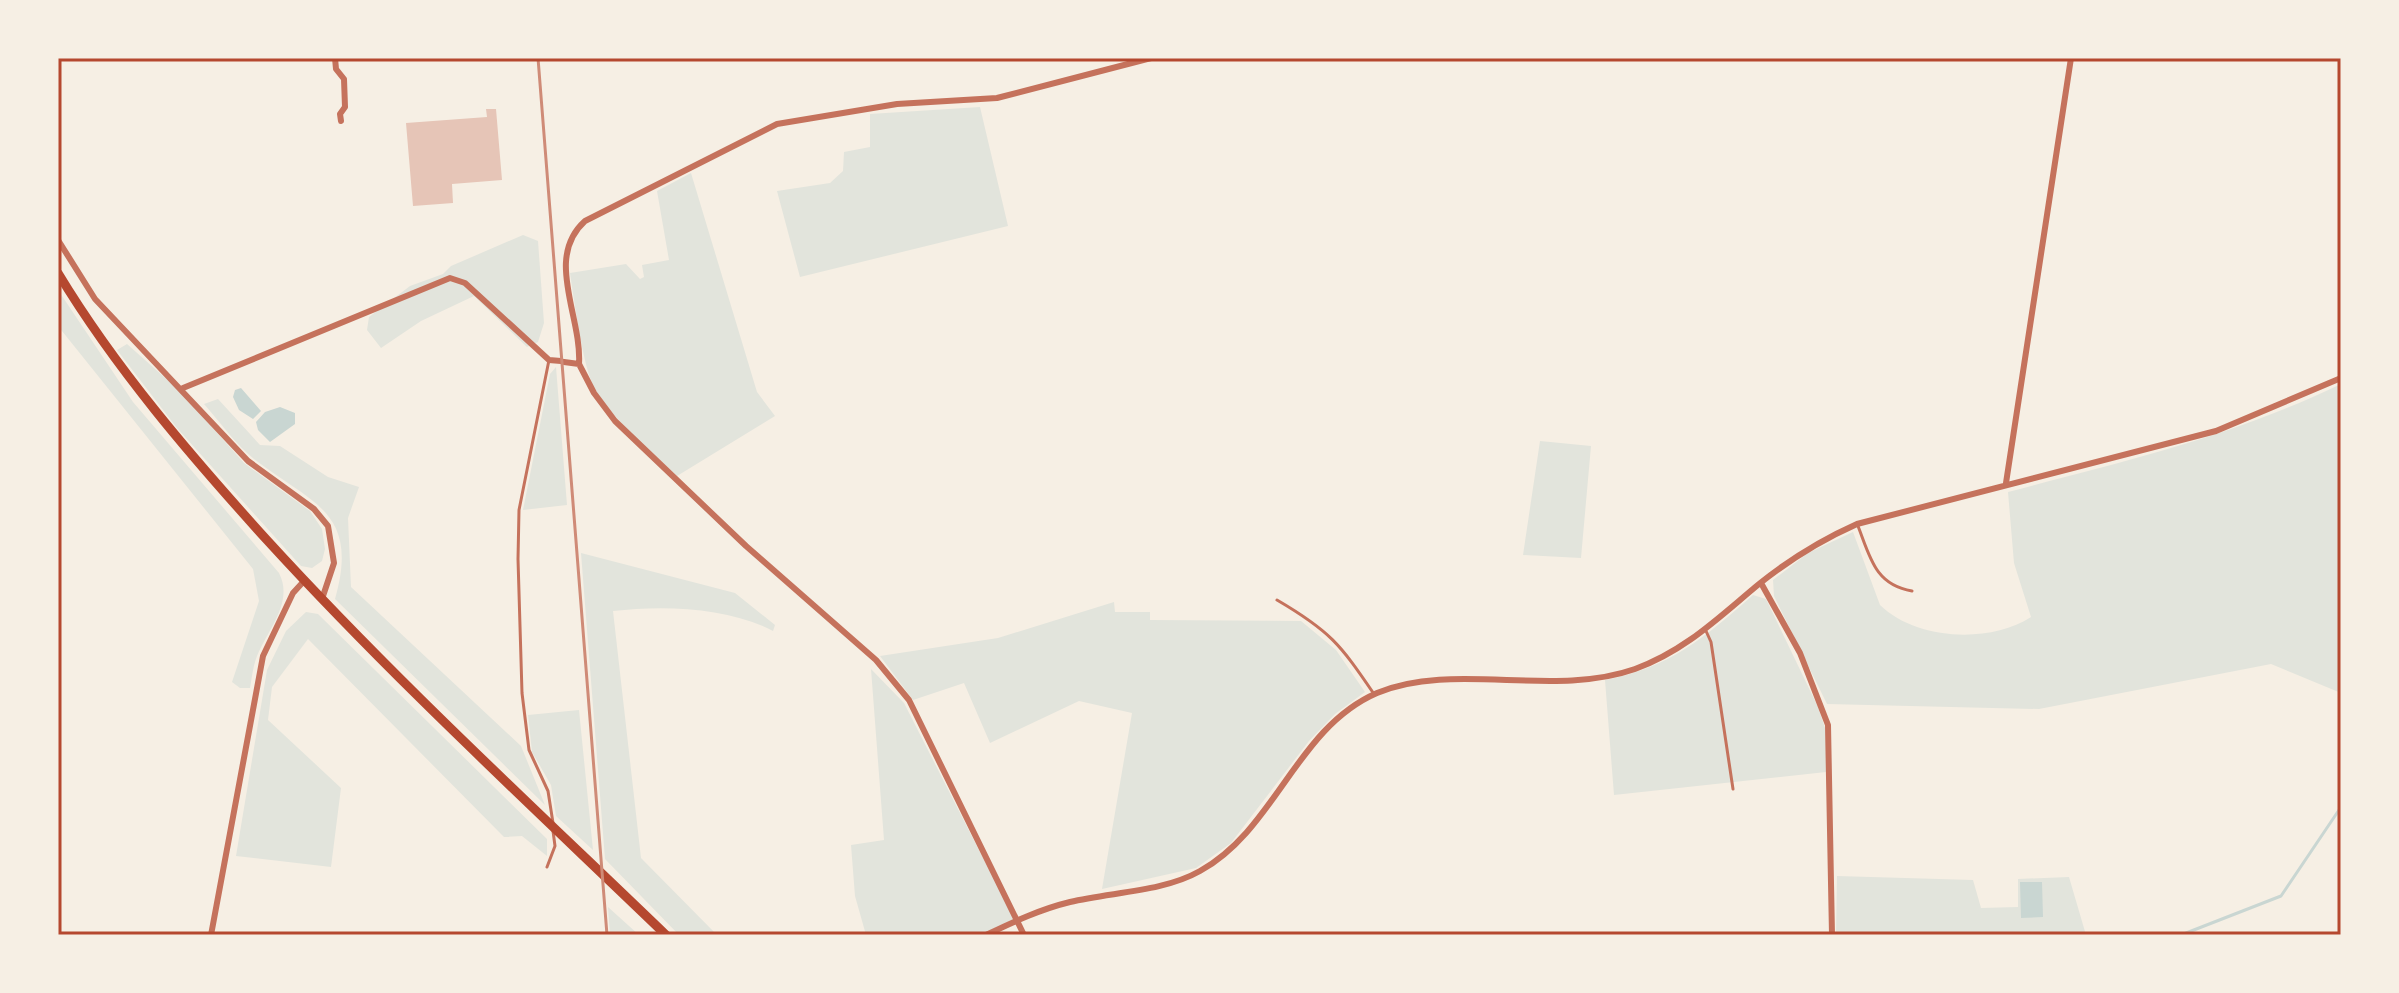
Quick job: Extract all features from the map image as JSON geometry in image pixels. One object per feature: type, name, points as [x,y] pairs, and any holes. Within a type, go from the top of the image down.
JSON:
[{"type":"main road","points":[[58,273],[78,307],[152,406],[322,601],[666,935]]},
{"type":"street","points":[[335,58],[336,69],[344,79],[345,107],[340,114],[341,121]]},
{"type":"street","points":[[1024,935],[909,700],[876,660],[746,546],[615,421],[594,393],[579,364],[580,346],[571,303],[566,250],[568,240],[585,221],[777,124],[897,104],[997,98],[1151,58]]},
{"type":"street","points":[[2006,483],[2071,58]]},
{"type":"street","points":[[58,240],[95,299],[183,388],[248,461],[314,509],[328,526],[334,547],[334,563],[322,601]]},
{"type":"street","points":[[183,388],[450,278],[465,283],[549,360],[579,364]]},
{"type":"street","points":[[986,935],[1017,920],[1069,902],[1198,873],[1235,848],[1314,743],[1337,718],[1374,694],[1421,681],[1536,682],[1600,677],[1632,670],[1664,657],[1706,631],[1805,550],[1857,524],[2216,431],[2341,378]]},
{"type":"street","points":[[211,935],[263,656],[293,593],[304,581]]},
{"type":"street","points":[[1761,583],[1800,653],[1828,725],[1832,935]]},
{"type":"lane","points":[[547,867],[555,846],[551,802],[529,750],[522,693],[518,559],[519,510],[549,360]]},
{"type":"lane","points":[[1857,524],[1876,574],[1898,589],[1912,591]]},
{"type":"lane","points":[[1277,600],[1320,625],[1341,645],[1374,694]]},
{"type":"lane","points":[[1706,631],[1711,642],[1733,789]]},
{"type":"shaded area","points":[[980,107],[1008,226],[800,277],[777,191],[830,183],[843,171],[844,152],[870,147],[870,114]]},
{"type":"shaded area","points":[[691,173],[757,392],[775,416],[677,476],[623,424],[595,389],[583,350],[570,273],[626,264],[640,279],[644,277],[642,265],[669,260],[657,191]]},
{"type":"shaded area","points":[[523,235],[538,241],[544,323],[538,342],[527,347],[474,296],[421,321],[381,348],[367,330],[369,317],[410,286],[443,274],[451,266]]},
{"type":"shaded area","points":[[58,290],[133,402],[279,573],[283,584],[282,605],[257,656],[250,688],[240,688],[232,682],[259,601],[253,569],[58,326]]},
{"type":"shaded area","points":[[127,344],[181,392],[244,463],[310,511],[322,529],[325,549],[322,561],[312,568],[301,566],[177,428],[117,350]]},
{"type":"shaded area","points":[[556,367],[567,505],[523,510],[550,374]]},
{"type":"shaded area","points":[[2341,384],[2341,693],[2271,664],[2039,709],[1827,704],[1774,596],[1773,580],[1808,553],[1853,532],[1880,605],[1895,617],[1933,631],[1953,634],[1974,634],[2014,626],[2031,617],[2014,563],[2008,492],[2218,433],[2300,403]]},
{"type":"shaded area","points":[[241,388],[261,411],[253,419],[239,410],[233,397],[235,390]]},
{"type":"shaded area","points":[[218,399],[260,445],[280,446],[328,477],[359,487],[348,518],[351,587],[521,746],[545,805],[335,599],[341,570],[341,546],[336,528],[312,500],[254,459],[234,440],[204,404]]},
{"type":"shaded area","points":[[280,407],[295,413],[295,424],[270,442],[258,430],[256,422],[265,412]]},
{"type":"shaded area","points":[[1540,441],[1591,446],[1581,558],[1523,555]]},
{"type":"shaded area","points":[[581,553],[735,593],[775,625],[773,631],[736,617],[674,608],[613,611],[641,858],[717,935],[679,935],[605,859]]},
{"type":"shaded area","points":[[1753,595],[1766,599],[1818,707],[1827,734],[1826,772],[1614,795],[1605,680],[1668,659],[1718,625]]},
{"type":"shaded area","points":[[1114,602],[1115,612],[1150,612],[1150,620],[1301,621],[1336,650],[1365,692],[1335,714],[1309,741],[1231,843],[1196,868],[1102,889],[1132,713],[1079,701],[990,743],[964,683],[913,700],[880,656],[998,638]]},
{"type":"shaded area","points":[[306,612],[318,614],[547,839],[547,856],[522,836],[504,837],[308,639],[272,687],[268,720],[341,788],[331,867],[236,856],[267,670],[286,631]]},
{"type":"shaded area","points":[[871,669],[904,703],[1014,919],[980,935],[866,935],[855,896],[851,845],[884,840]]},
{"type":"shaded area","points":[[579,710],[593,850],[556,816],[551,785],[532,752],[528,715]]},
{"type":"shaded area","points":[[1837,876],[1973,880],[1981,908],[2018,907],[2018,879],[2069,877],[2086,935],[1836,935]]},
{"type":"shaded area","points":[[2020,882],[2042,882],[2043,917],[2021,918]]},
{"type":"shaded area","points":[[608,907],[639,935],[610,935]]},
{"type":"building","points":[[486,109],[496,109],[502,180],[452,184],[453,203],[413,206],[406,123],[487,117]]},
{"type":"waterway","points":[[2181,935],[2281,896],[2341,807]]},
{"type":"railway","points":[[538,58],[607,935]]}]
